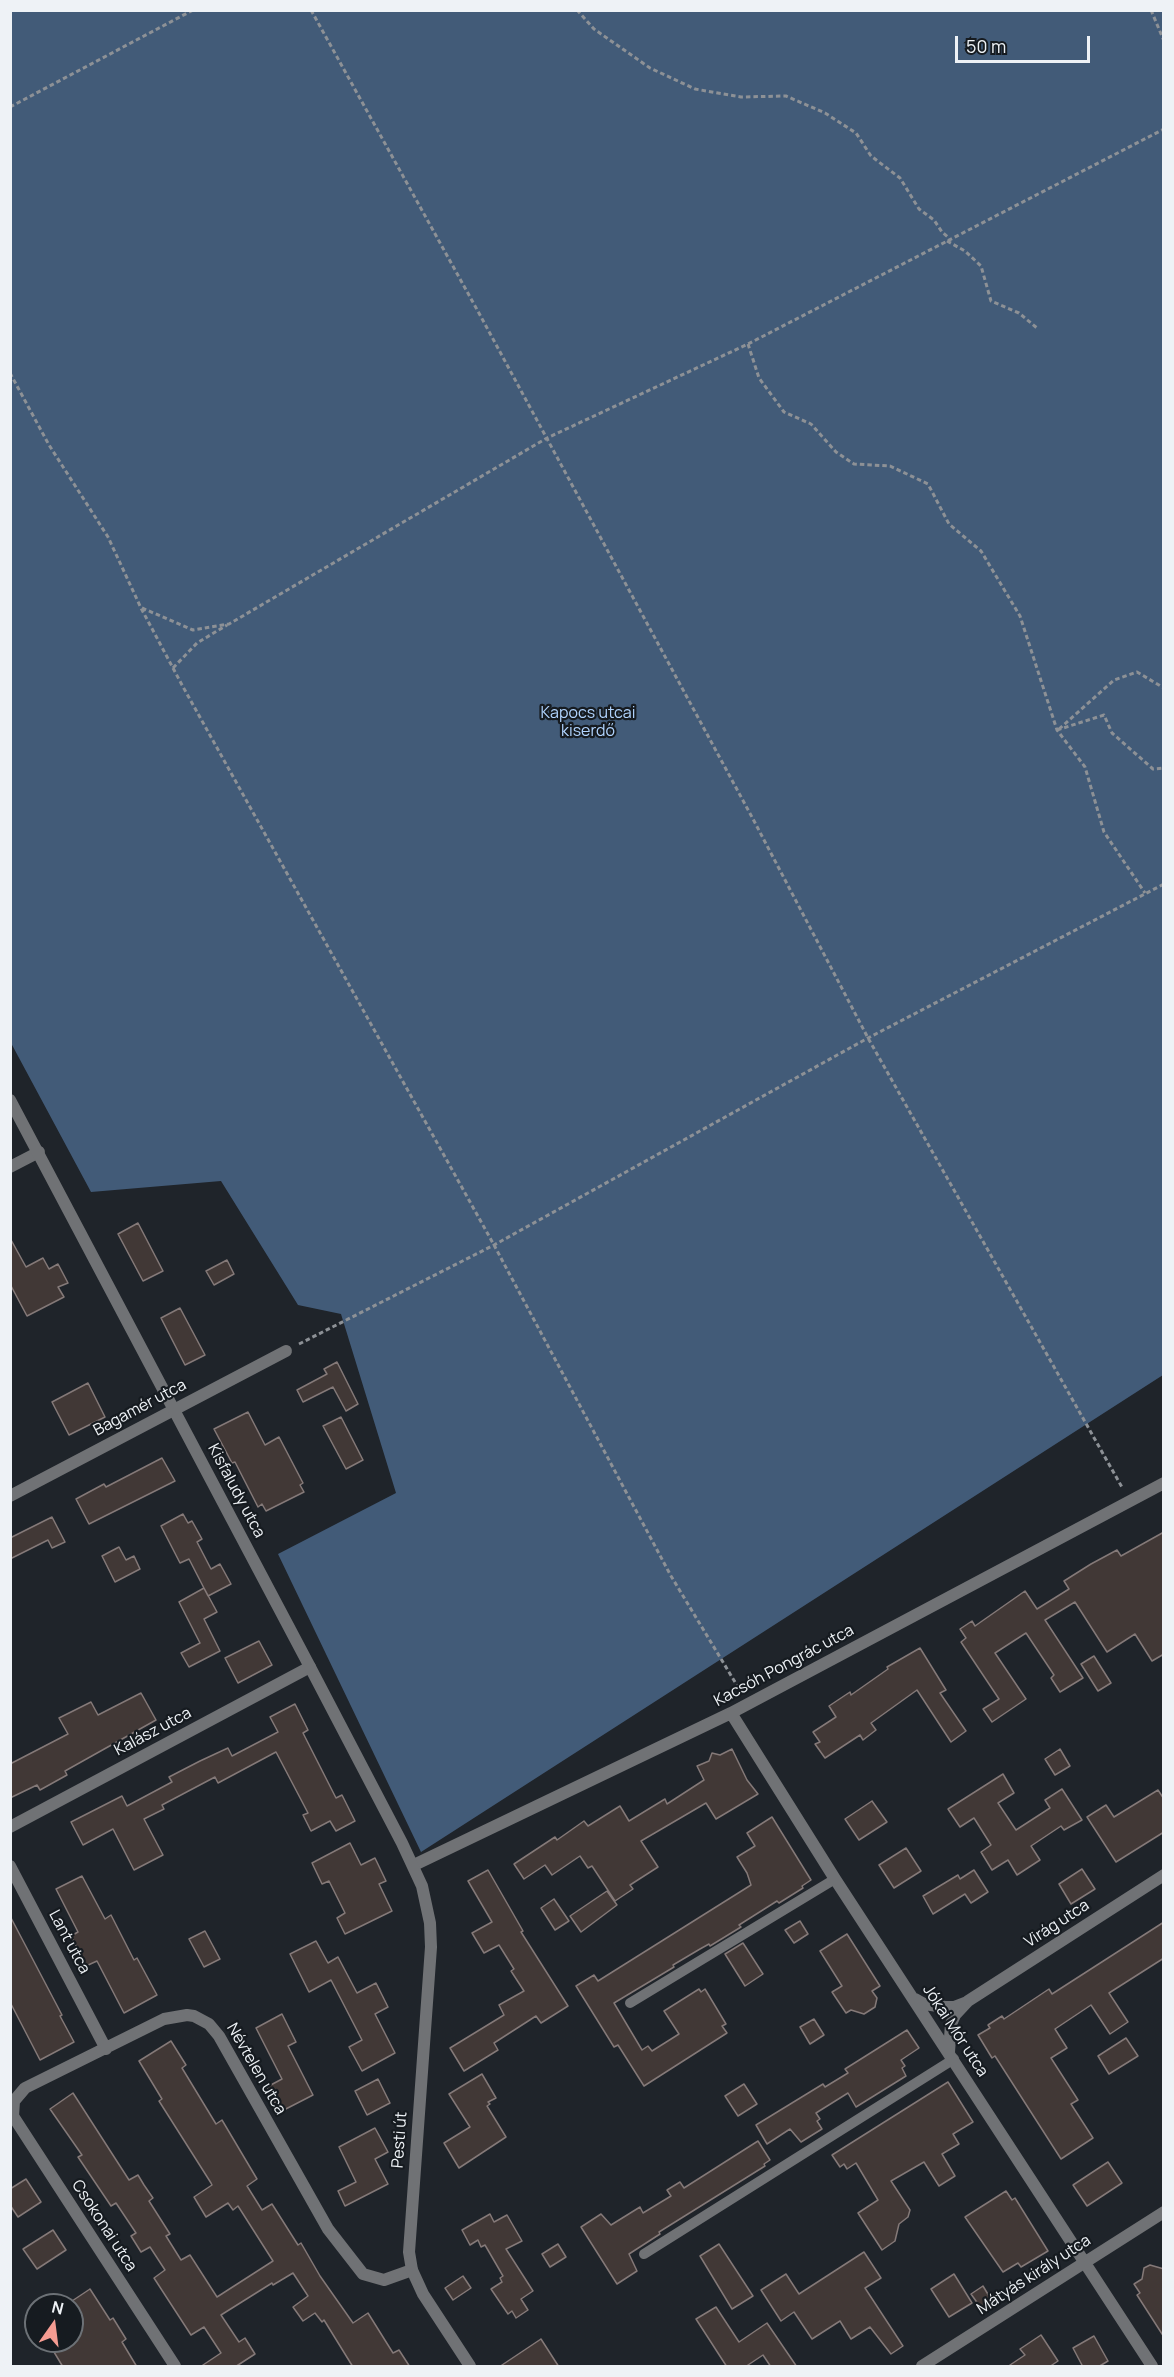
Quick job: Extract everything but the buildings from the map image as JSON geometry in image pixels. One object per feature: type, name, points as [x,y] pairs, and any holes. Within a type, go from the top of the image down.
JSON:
[{"type":"street","name":"Kisfaludy utca","points":[[10,1100],[414,1865],[426,1900]]},
{"type":"street","points":[[10,1167],[39,1152]]},
{"type":"street","name":"Bagamér utca","points":[[10,1496],[286,1351]]},
{"type":"street","name":"Kacsóh Pongrác utca","points":[[414,1865],[748,1704],[1164,1483]]},
{"type":"street","name":"Kalász utca","points":[[10,1827],[310,1667]]},
{"type":"street","name":"Jókai Mór utca","points":[[730,1713],[1152,2367]]},
{"type":"street","name":"Lant utca","points":[[10,1866],[106,2049]]},
{"type":"street","name":"Virág utca","points":[[913,1998],[924,2004],[945,2007],[954,2007],[968,2001],[1164,1875]]},
{"type":"street","name":"Pesti út","points":[[426,1900],[431,1947],[409,2252],[412,2270],[423,2294],[470,2367]]},
{"type":"street","name":"Virág utca","points":[[951,2056],[951,2024],[955,2015],[968,2001]]},
{"type":"street","name":"Névtelen utca","points":[[14,2101],[24,2088],[164,2019],[178,2015],[194,2016],[209,2024],[224,2046],[328,2229],[363,2274],[384,2280],[412,2270]]},
{"type":"street","name":"Csokonai utca","points":[[14,2101],[13,2116],[175,2367]]},
{"type":"street","name":"Mátyás király utca","points":[[922,2367],[1164,2212]]},
{"type":"lane","points":[[630,2003],[835,1879]]},
{"type":"lane","points":[[644,2254],[951,2056]]},
{"type":"path","points":[[10,107],[193,10]]},
{"type":"path","points":[[311,10],[547,438],[753,819],[868,1038],[1131,1502]]},
{"type":"path","points":[[577,10],[594,29],[650,68],[695,89],[741,98],[786,96],[825,113],[856,133],[871,156],[900,178],[920,208],[934,220],[948,240],[965,251],[981,266],[991,301],[1019,313],[1037,328]]},
{"type":"path","points":[[1151,10],[1164,41]]},
{"type":"path","points":[[173,668],[197,643],[547,438],[748,344],[1164,129]]},
{"type":"path","points":[[748,344],[759,378],[784,412],[811,424],[836,452],[854,464],[890,466],[928,484],[949,524],[981,551],[1020,616],[1057,730],[1084,767],[1104,832],[1145,894]]},
{"type":"path","points":[[10,373],[49,445],[108,537],[141,608],[173,668],[495,1245],[671,1576],[748,1704]]},
{"type":"path","points":[[141,608],[193,630],[229,624]]},
{"type":"path","points":[[1057,730],[1114,680],[1137,672],[1164,688]]},
{"type":"path","points":[[1057,730],[1104,715],[1112,733],[1153,769],[1164,768]]},
{"type":"path","points":[[286,1351],[495,1245],[868,1038],[1164,884]]},
{"type":"green space","name":"Kapocs utcai kiserdő","points":[[10,11],[1163,11],[1163,1375],[421,1852],[278,1554],[396,1493],[341,1314],[298,1305],[221,1181],[91,1192],[11,1043]]}]
